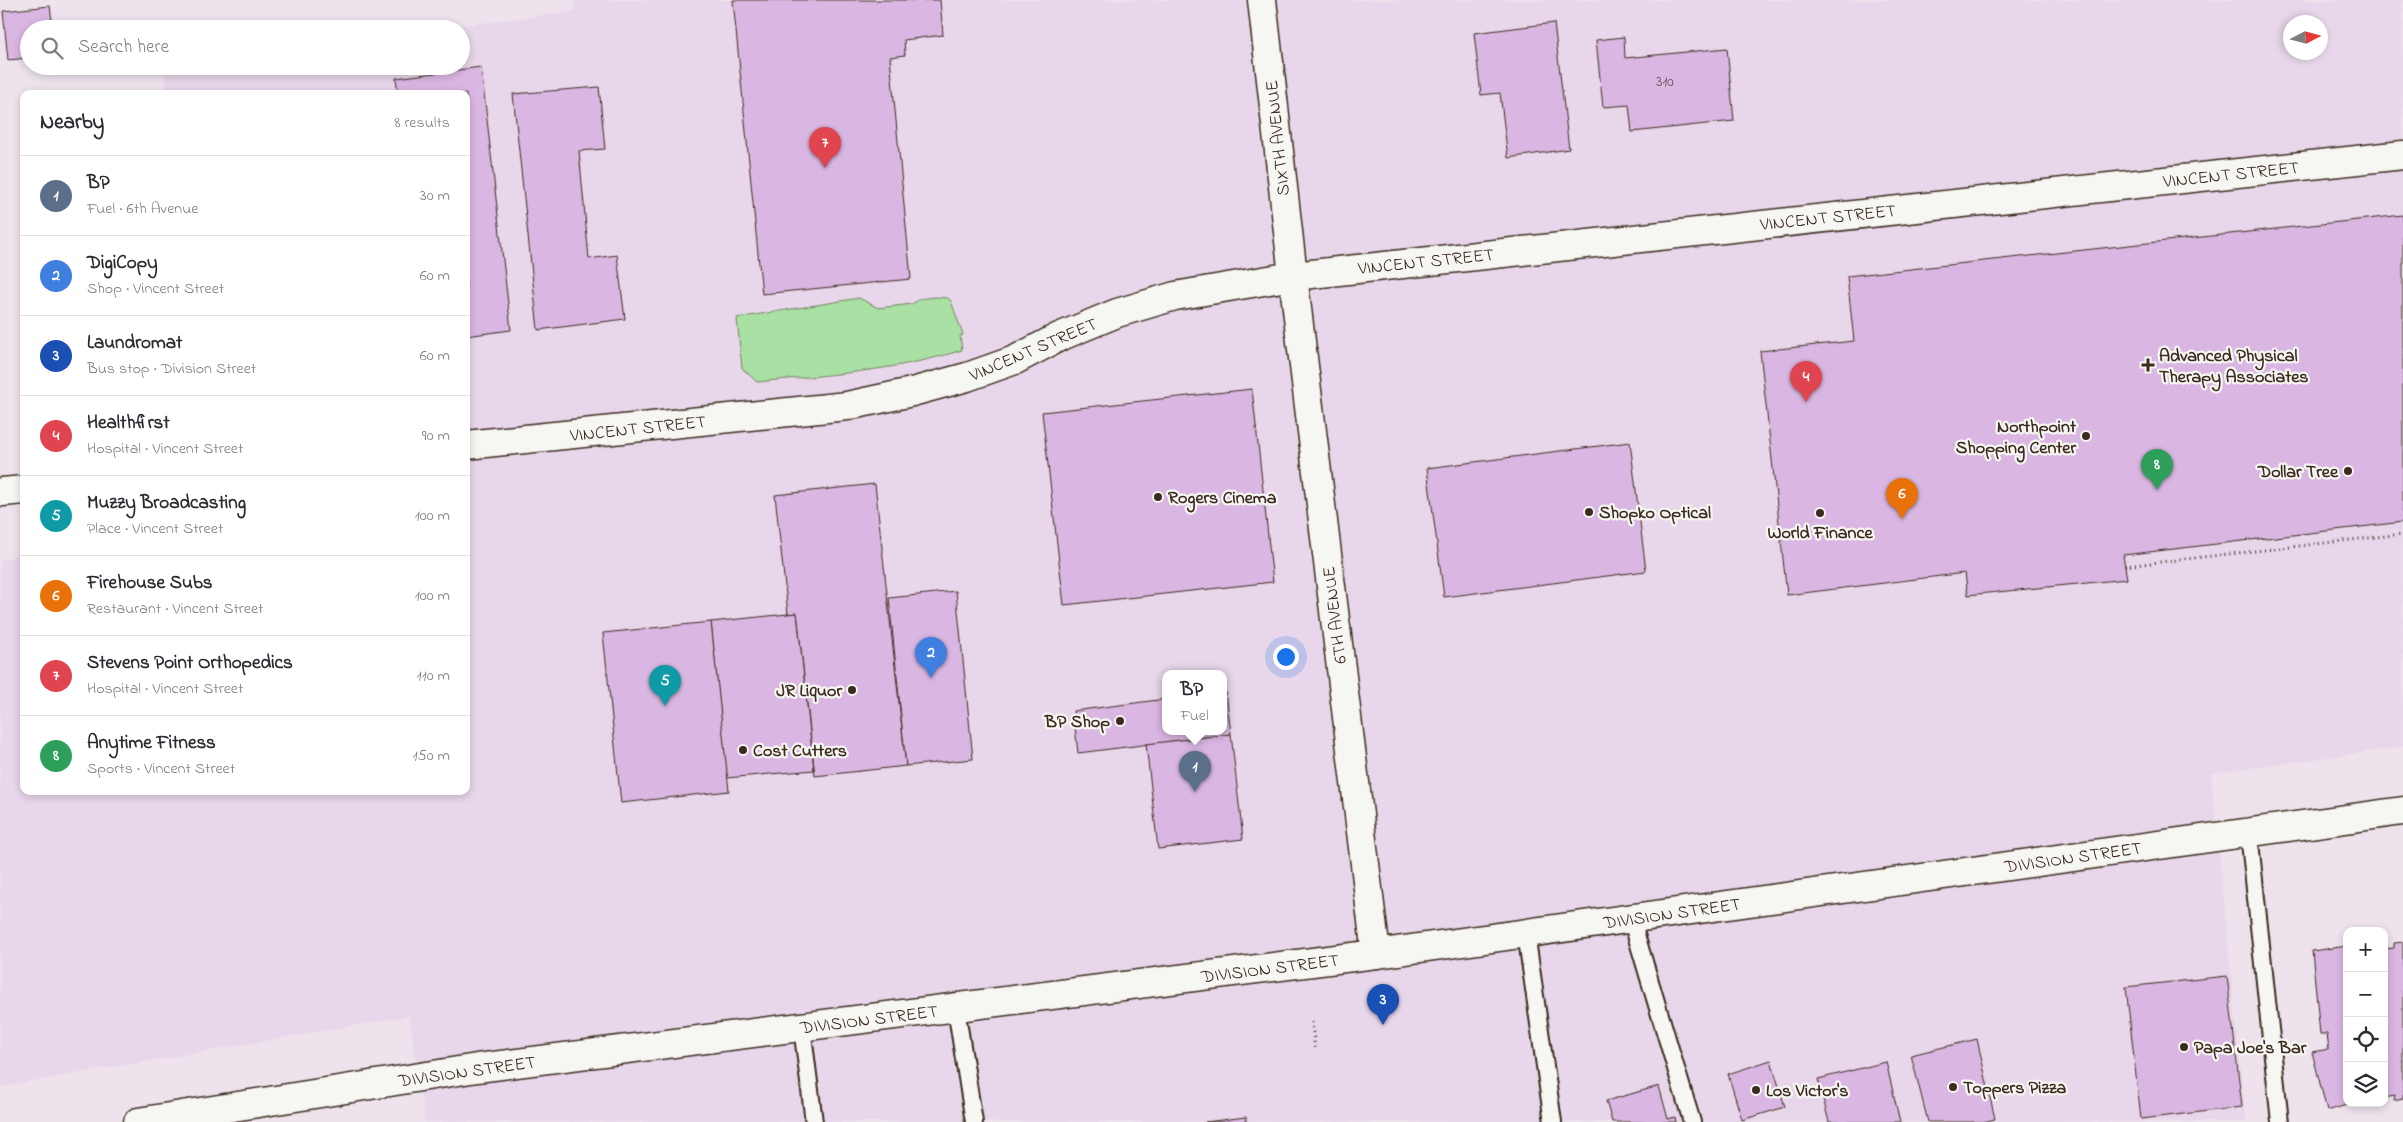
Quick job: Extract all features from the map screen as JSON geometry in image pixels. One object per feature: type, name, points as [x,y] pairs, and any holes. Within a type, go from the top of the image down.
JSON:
[{"type":"street","name":"SIXTH AVENUE","points":[[1262,0],[1293,276]]},
{"type":"street","name":"VINCENT STREET","points":[[470,445],[848,406],[967,377],[1015,360],[1060,337],[1125,311],[1175,296],[1293,276],[2403,155]]},
{"type":"street","name":"6TH AVENUE","points":[[1293,276],[1376,954]]},
{"type":"street","name":"DIVISION STREET","points":[[138,1122],[413,1078],[1376,954],[2403,812]]},
{"type":"lane","points":[[2249,833],[2280,1122]]},
{"type":"lane","points":[[1631,918],[1692,1122]]},
{"type":"lane","points":[[1526,933],[1553,1122]]},
{"type":"lane","points":[[956,1008],[974,1122]]},
{"type":"lane","points":[[802,1027],[814,1122]]},
{"type":"path","points":[[2125,566],[2403,534]]},
{"type":"path","points":[[1312,1022],[1315,1050]]},
{"type":"shaded area","points":[[575,0],[2403,0],[2403,747],[2211,773],[2246,1122],[425,1122],[409,1016],[0,1087],[0,560],[8,559],[20,553],[20,795],[470,795],[470,90],[167,90],[165,75],[470,75],[470,24],[575,11]]},
{"type":"green space","points":[[859,298],[878,308],[912,304],[920,299],[948,298],[951,301],[963,335],[960,336],[962,350],[886,368],[757,382],[742,368],[737,318]]},
{"type":"building","points":[[733,0],[940,0],[943,35],[904,40],[905,55],[890,57],[911,279],[762,294]]},
{"type":"building","points":[[50,6],[52,20],[20,20],[20,59],[8,60],[3,11]]},
{"type":"building","points":[[1554,23],[1569,149],[1508,158],[1500,93],[1481,95],[1474,33]]},
{"type":"building","points":[[1624,37],[1625,58],[1727,48],[1734,121],[1632,132],[1629,105],[1603,107],[1596,40]]},
{"type":"building","points":[[481,67],[511,330],[470,335],[470,90],[398,90],[396,78],[419,75],[470,75],[470,68]]},
{"type":"building","points":[[599,87],[605,149],[579,151],[589,259],[617,255],[625,319],[538,330],[513,94]]},
{"type":"building","name":"Northpoint Shopping Center","points":[[2403,215],[2403,522],[2123,555],[2127,579],[1968,595],[1965,573],[1787,595],[1760,351],[1854,341],[1847,276]]},
{"type":"building","name":"Rogers Cinema","points":[[1252,389],[1273,582],[1064,605],[1042,412]]},
{"type":"building","points":[[1630,442],[1646,571],[1444,597],[1427,468]]},
{"type":"building","name":"JR Liquor","points":[[875,484],[906,766],[815,776],[797,613],[788,614],[775,495]]},
{"type":"building","points":[[956,591],[973,759],[906,766],[889,598]]},
{"type":"building","points":[[797,613],[814,770],[727,778],[711,622]]},
{"type":"building","points":[[711,622],[729,791],[621,803],[603,633]]},
{"type":"building","name":"BP Shop","points":[[1162,700],[1162,735],[1223,735],[1078,753],[1073,711]]},
{"type":"building","name":"BP Shop","points":[[1227,700],[1231,734],[1227,734]]},
{"type":"building","points":[[1231,734],[1243,839],[1158,849],[1146,744]]},
{"type":"building","points":[[2403,942],[2403,1099],[2394,1101],[2395,1096],[2388,1097],[2388,949],[2394,948],[2394,943]]},
{"type":"building","points":[[2343,947],[2343,1106],[2327,1111],[2312,1052],[2329,1049],[2327,1034],[2320,1034],[2312,951]]},
{"type":"building","name":"Papa Joe's Bar","points":[[2227,976],[2242,1107],[2141,1119],[2126,987]]},
{"type":"building","name":"Toppers Pizza","points":[[1977,1039],[1995,1119],[1983,1122],[1928,1122],[1911,1055]]},
{"type":"building","name":"Los Victor's","points":[[1771,1060],[1785,1107],[1742,1120],[1728,1074]]},
{"type":"building","points":[[1886,1062],[1900,1122],[1829,1122],[1818,1079]]},
{"type":"building","points":[[1659,1086],[1668,1119],[1675,1117],[1676,1122],[1612,1122],[1606,1101]]},
{"type":"building","points":[[1246,1117],[1246,1122],[1205,1122]]},
{"type":"place","name":"Stevens Point Orthopedics","points":[[825,168]]},
{"type":"place","name":"Advanced Physical Therapy Associates","points":[[2148,365]]},
{"type":"place","name":"Healthfirst","points":[[1806,402]]},
{"type":"place","name":"Northpoint Shopping Center","points":[[2086,436]]},
{"type":"place","name":"Dollar Tree","points":[[2348,471]]},
{"type":"place","name":"Anytime Fitness","points":[[2157,490]]},
{"type":"place","name":"Rogers Cinema","points":[[1158,497]]},
{"type":"place","name":"Shopko Optical","points":[[1589,512]]},
{"type":"place","name":"World Finance","points":[[1820,513]]},
{"type":"place","name":"Firehouse Subs","points":[[1902,519]]},
{"type":"place","name":"DigiCopy","points":[[931,678]]},
{"type":"place","name":"JR Liquor","points":[[852,690]]},
{"type":"place","name":"Muzzy Broadcasting","points":[[665,706]]},
{"type":"place","name":"BP Shop","points":[[1120,721]]},
{"type":"place","name":"Cost Cutters","points":[[743,750]]},
{"type":"place","name":"BP","points":[[1195,792]]},
{"type":"place","name":"Laundromat","points":[[1383,1025]]},
{"type":"place","name":"Papa Joe's Bar","points":[[2184,1047]]},
{"type":"place","name":"Toppers Pizza","points":[[1953,1087]]},
{"type":"place","name":"Los Victor's","points":[[1756,1090]]}]
